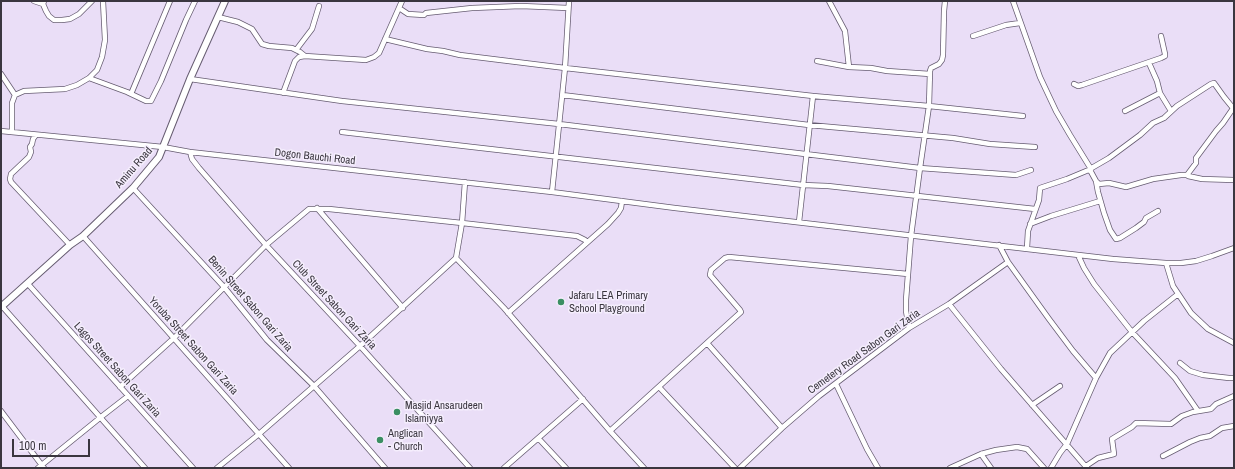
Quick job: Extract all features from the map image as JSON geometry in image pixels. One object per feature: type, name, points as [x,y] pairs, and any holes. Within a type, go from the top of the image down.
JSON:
[{"type":"street","points":[[34,1],[43,3],[49,16],[54,20],[70,19],[79,14],[92,1]]},
{"type":"street","points":[[14,95],[24,92],[64,89],[77,85],[89,78],[98,70],[105,40],[103,1]]},
{"type":"street","points":[[131,94],[170,1]]},
{"type":"street","points":[[89,78],[149,102],[152,99],[195,1]]},
{"type":"street","name":"Aminu Road","points":[[1,306],[28,284],[70,245],[83,236],[133,188],[159,157],[190,79],[225,1]]},
{"type":"street","points":[[283,93],[299,57],[305,56],[366,60],[374,57],[379,53],[402,1]]},
{"type":"street","points":[[552,192],[565,68],[569,1]]},
{"type":"street","points":[[829,1],[845,31],[848,67]]},
{"type":"street","points":[[909,328],[906,311],[911,236],[929,106],[931,68],[939,64],[943,55],[945,1]]},
{"type":"street","points":[[1013,1],[1040,77],[1056,111],[1096,181],[1100,201],[1110,230],[1116,239],[1136,228],[1144,222],[1146,218],[1158,211]]},
{"type":"street","points":[[296,50],[312,29],[319,6]]},
{"type":"street","points":[[399,8],[408,14],[424,15],[426,13],[472,8],[521,6],[556,6],[568,8]]},
{"type":"street","points":[[218,17],[238,22],[252,29],[262,44],[287,47],[296,50],[305,56]]},
{"type":"street","points":[[973,36],[1006,25],[1020,23]]},
{"type":"street","points":[[1074,84],[1078,86],[1082,85],[1165,56],[1161,36]]},
{"type":"street","points":[[385,39],[460,55],[565,68],[813,96],[1023,116]]},
{"type":"street","points":[[817,61],[848,67],[930,74]]},
{"type":"street","points":[[1149,62],[1160,93],[1171,111]]},
{"type":"street","points":[[1,74],[14,95],[12,104],[12,132]]},
{"type":"street","points":[[190,79],[283,93],[559,124],[920,168],[1016,175],[1031,170]]},
{"type":"street","points":[[1027,248],[1028,231],[1039,200],[1040,188],[1090,169],[1109,158],[1140,135],[1153,123],[1164,118],[1171,111],[1199,91],[1214,83],[1224,97],[1234,107],[1196,158],[1196,163],[1186,175]]},
{"type":"street","points":[[1125,111],[1160,93]]},
{"type":"street","points":[[562,95],[809,125],[847,127],[953,138],[990,144],[1035,147]]},
{"type":"street","points":[[799,222],[813,96]]},
{"type":"street","points":[[1228,117],[1234,113]]},
{"type":"street","name":"Dogon Bauchi Road","points":[[1,131],[164,147],[190,152],[552,192],[1078,255],[1166,263],[1196,261],[1234,248]]},
{"type":"street","points":[[342,132],[802,185],[828,186],[1035,209]]},
{"type":"street","points":[[36,135],[30,147],[31,152],[29,157],[11,174],[10,179],[11,182],[70,245]]},
{"type":"street","name":"Club Street Sabon Gari Zaria","points":[[190,152],[192,159],[198,168],[266,245],[470,468]]},
{"type":"street","points":[[1096,181],[1100,184],[1109,183],[1126,187],[1153,179],[1186,175],[1202,179],[1234,180]]},
{"type":"street","points":[[217,468],[259,434],[360,346],[456,258],[462,222],[465,182]]},
{"type":"street","name":"Benin Street Sabon Gari Zaria","points":[[133,188],[224,287],[267,340],[314,386],[385,468]]},
{"type":"street","points":[[508,313],[614,218],[621,208],[622,201]]},
{"type":"street","points":[[1030,224],[1050,216],[1100,201]]},
{"type":"street","points":[[317,208],[403,308]]},
{"type":"street","points":[[120,387],[174,338],[266,245],[309,209],[329,209],[462,222],[577,236],[587,242]]},
{"type":"street","name":"Yoruba Street Sabon Gari Zaria","points":[[83,236],[289,468]]},
{"type":"street","points":[[999,245],[1008,262],[1073,351],[1096,378]]},
{"type":"street","points":[[1078,255],[1094,284],[1132,332],[1175,378],[1198,411]]},
{"type":"street","points":[[610,431],[741,312],[710,275],[711,270],[725,258],[729,257],[908,274]]},
{"type":"street","points":[[456,258],[508,313],[644,468]]},
{"type":"street","name":"Cemetery Road Sabon Gari Zaria","points":[[740,468],[782,428],[819,396],[909,328],[949,304],[1008,262]]},
{"type":"street","points":[[1166,263],[1173,286],[1191,313],[1208,329],[1234,343]]},
{"type":"street","name":"Lagos Street Sabon Gari Zaria","points":[[28,284],[193,468]]},
{"type":"street","points":[[1051,468],[1067,444],[1096,378],[1110,353],[1157,310],[1178,294]]},
{"type":"street","points":[[949,304],[1001,369],[1086,467],[1098,458],[1114,454],[1112,439],[1136,423],[1171,424],[1182,416],[1211,409],[1216,404],[1234,396]]},
{"type":"street","points":[[1,306],[145,468]]},
{"type":"street","points":[[707,343],[782,428]]},
{"type":"street","points":[[1180,363],[1190,371],[1234,378]]},
{"type":"street","points":[[836,384],[867,449],[878,468]]},
{"type":"street","points":[[1032,405],[1060,386]]},
{"type":"street","points":[[659,387],[735,468]]},
{"type":"street","points":[[1,412],[41,467],[100,417],[128,396]]},
{"type":"street","points":[[504,468],[583,399]]},
{"type":"street","points":[[1163,456],[1190,442],[1210,436],[1222,428],[1234,426]]},
{"type":"street","points":[[539,439],[566,468]]},
{"type":"street","points":[[950,468],[981,454],[1017,447],[1026,449],[1030,452],[1044,468]]},
{"type":"street","points":[[981,454],[991,468]]},
{"type":"place","name":"Jafaru LEA Primary School Playground","points":[[561,302]]},
{"type":"place","name":"Masjid Ansarudeen Islamiyya","points":[[397,412]]},
{"type":"place","name":"Anglican - Church","points":[[380,440]]}]
